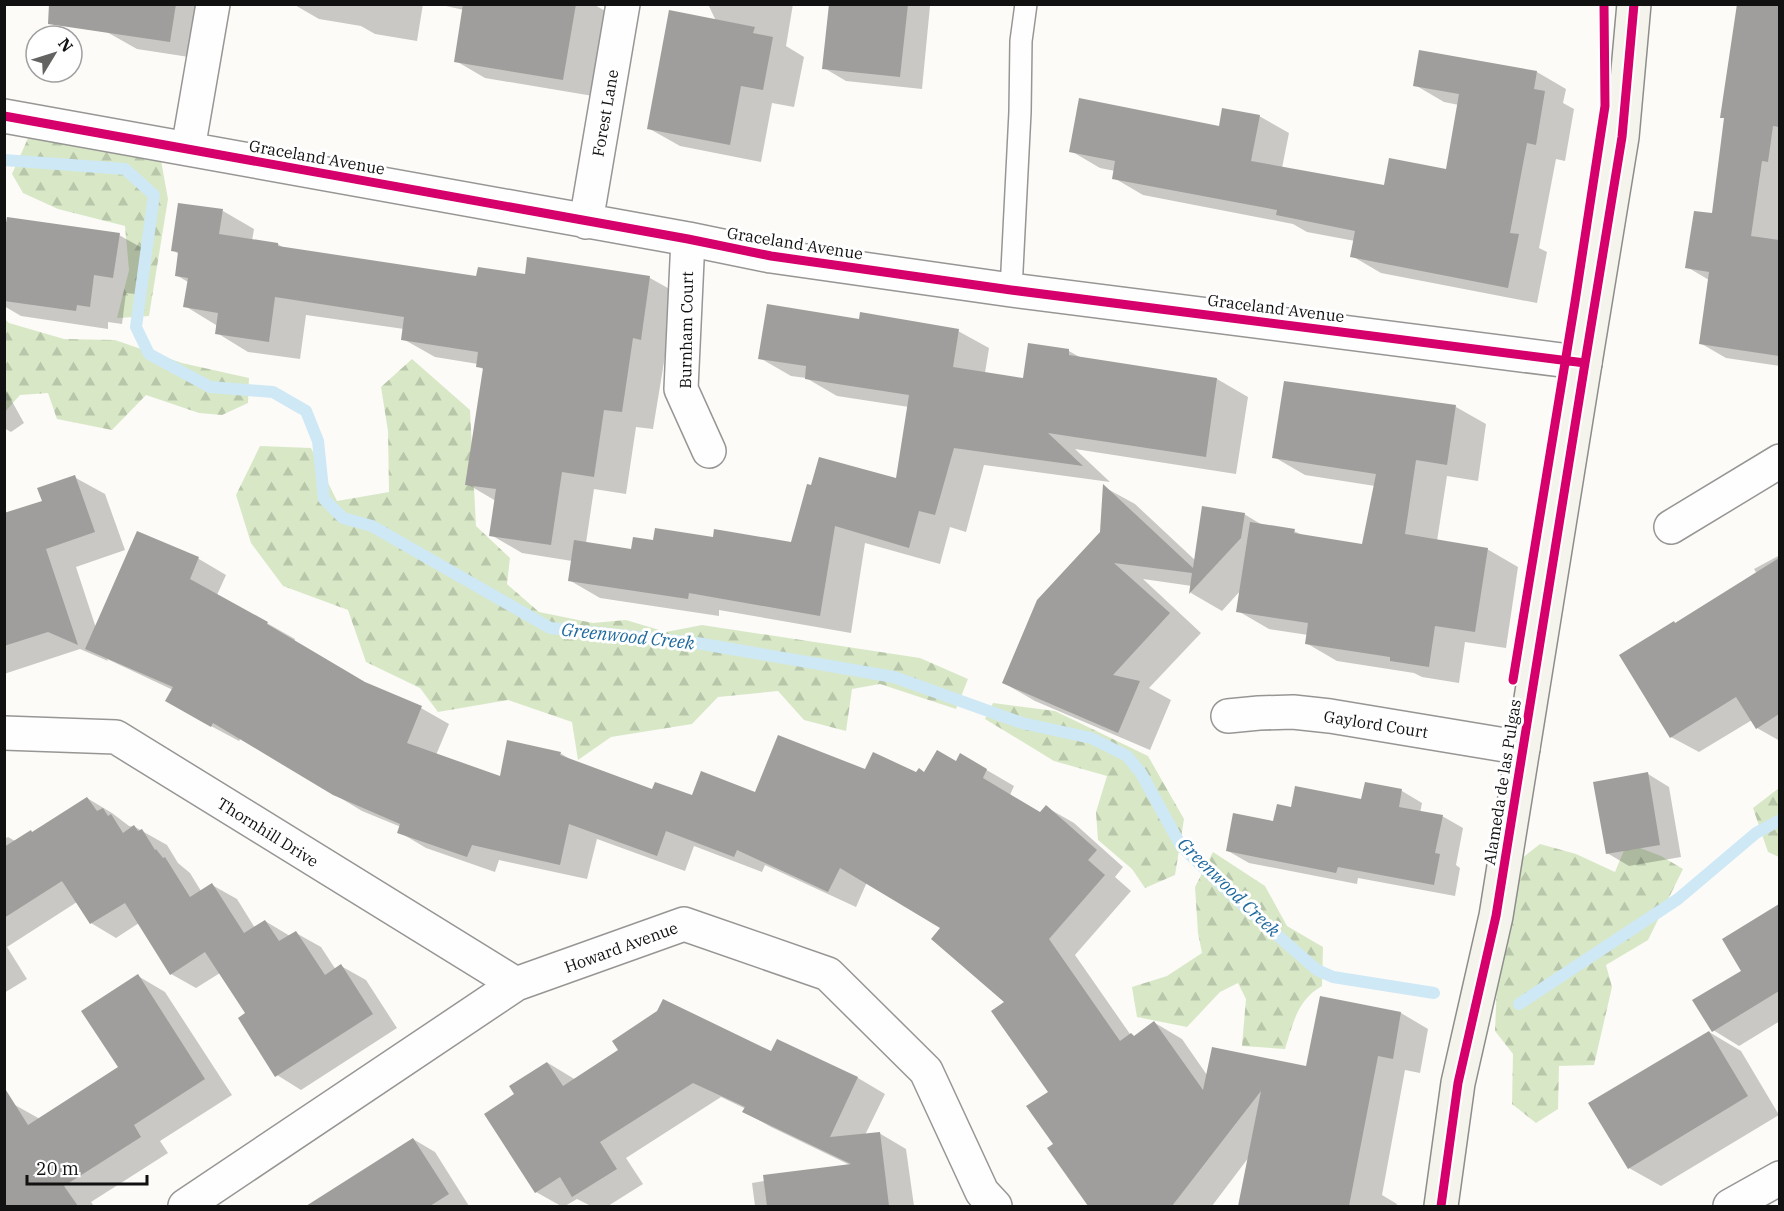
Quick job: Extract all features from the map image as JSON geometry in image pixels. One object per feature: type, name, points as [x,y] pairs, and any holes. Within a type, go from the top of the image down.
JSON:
[{"type":"main road","name":"Alameda de las Pulgas","points":[[1442,1206],[1458,1083],[1496,916],[1586,363],[1622,136],[1634,4]]},
{"type":"street","points":[[188,149],[213,4]]},
{"type":"street","name":"Forest Lane","points":[[586,222],[623,4]]},
{"type":"street","name":"Graceland Avenue","points":[[4,116],[688,239],[771,256],[1011,290],[1586,363]]},
{"type":"street","name":"Burnham Court","points":[[688,239],[681,389],[709,451]]},
{"type":"street","points":[[1671,527],[1779,461]]},
{"type":"street","name":"Gaylord Court","points":[[1228,716],[1293,712],[1330,716],[1522,748]]},
{"type":"street","name":"Thornhill Drive","points":[[4,733],[116,737],[516,984]]},
{"type":"street","name":"Howard Avenue","points":[[185,1206],[221,1197],[516,984],[684,924],[828,974],[927,1071],[983,1202]]},
{"type":"street","points":[[1730,1206],[1779,1178]]},
{"type":"lane","points":[[1011,290],[1020,112],[1021,41],[1026,4]]},
{"type":"green space","points":[[29,136],[160,155],[168,199],[149,316],[117,318],[129,270],[125,226],[58,209],[23,193],[12,174]]},
{"type":"green space","points":[[5,319],[9,323],[64,339],[115,340],[182,363],[249,378],[248,403],[222,415],[199,413],[146,395],[112,430],[57,419],[48,393],[20,395],[5,412]]},
{"type":"green space","points":[[412,359],[470,410],[476,526],[510,558],[507,584],[539,612],[593,623],[626,620],[666,632],[702,625],[920,658],[968,679],[956,709],[880,684],[852,689],[846,731],[804,720],[778,691],[718,697],[692,724],[611,737],[578,760],[572,722],[508,700],[438,712],[420,688],[366,662],[348,610],[283,586],[251,543],[236,495],[260,446],[311,448],[337,501],[389,492],[388,431],[381,387]]},
{"type":"green space","points":[[993,703],[1055,711],[1148,756],[1184,819],[1175,875],[1145,888],[1132,869],[1098,840],[1096,812],[1107,776],[1054,761],[985,719]]},
{"type":"green space","points":[[1779,788],[1779,857],[1768,852],[1753,808]]},
{"type":"green space","points":[[1627,843],[1661,856],[1683,869],[1648,940],[1606,965],[1612,987],[1594,1065],[1559,1066],[1558,1109],[1536,1123],[1512,1104],[1513,1054],[1495,1031],[1497,983],[1517,862],[1540,844],[1576,854],[1615,872]]},
{"type":"green space","points":[[1213,852],[1265,886],[1287,926],[1323,947],[1322,986],[1301,1005],[1285,1049],[1242,1046],[1246,999],[1238,983],[1220,992],[1187,1027],[1137,1017],[1132,987],[1167,976],[1202,953],[1198,933],[1195,887]]},
{"type":"building","points":[[49,4],[176,4],[170,42],[84,29],[84,24],[48,24]]},
{"type":"building","points":[[463,4],[576,4],[563,80],[454,62]]},
{"type":"building","points":[[829,4],[908,4],[900,77],[822,69]]},
{"type":"building","points":[[1737,4],[1779,4],[1779,127],[1773,126],[1768,162],[1762,161],[1751,236],[1779,240],[1779,356],[1699,344],[1709,272],[1685,268],[1694,211],[1712,213],[1724,118],[1720,118]]},
{"type":"building","points":[[669,10],[755,27],[753,33],[773,37],[763,90],[741,86],[730,145],[647,129]]},
{"type":"building","points":[[1419,50],[1537,71],[1534,89],[1545,91],[1536,145],[1527,143],[1510,233],[1519,234],[1508,288],[1350,257],[1355,231],[1276,215],[1277,210],[1112,179],[1115,161],[1069,152],[1079,98],[1219,126],[1222,108],[1260,115],[1251,161],[1384,185],[1389,158],[1446,169],[1459,94],[1413,86]]},
{"type":"building","points":[[178,203],[223,209],[219,234],[278,243],[278,246],[476,276],[478,267],[525,274],[527,257],[650,276],[641,340],[633,338],[622,412],[604,410],[594,477],[562,472],[551,545],[489,536],[496,489],[465,485],[483,368],[476,367],[478,352],[401,340],[404,317],[275,297],[269,342],[215,334],[218,313],[183,307],[188,278],[175,276],[178,252],[171,251]]},
{"type":"building","points":[[7,217],[120,233],[113,278],[94,275],[90,307],[77,305],[76,311],[4,301],[4,234]]},
{"type":"building","points":[[767,304],[859,319],[860,312],[959,329],[953,367],[1023,378],[1028,343],[1069,349],[1069,355],[1217,378],[1206,457],[1048,433],[1083,466],[954,448],[935,515],[919,511],[909,548],[835,526],[820,616],[689,593],[688,599],[568,581],[574,540],[631,549],[633,537],[653,540],[655,528],[713,537],[714,529],[791,542],[807,484],[811,485],[819,457],[896,478],[909,395],[805,379],[806,366],[758,359]]},
{"type":"building","points":[[1284,381],[1456,405],[1447,465],[1416,460],[1405,534],[1488,548],[1475,632],[1435,626],[1429,667],[1390,661],[1390,657],[1305,644],[1308,623],[1236,612],[1250,522],[1295,529],[1294,533],[1362,544],[1376,474],[1272,458]]},
{"type":"building","points":[[75,475],[95,532],[46,549],[78,645],[48,632],[4,646],[4,513],[42,501],[37,488]]},
{"type":"building","points":[[1103,484],[1193,568],[1202,506],[1245,513],[1241,538],[1189,594],[1192,573],[1114,563],[1170,613],[1113,675],[1140,681],[1118,733],[1002,683],[1037,600],[1100,532]]},
{"type":"building","points":[[137,531],[199,557],[190,579],[268,622],[267,624],[365,682],[422,706],[407,743],[500,776],[507,740],[561,752],[560,755],[652,789],[655,782],[692,795],[701,771],[755,792],[778,735],[865,769],[873,752],[916,772],[919,768],[924,772],[937,750],[956,761],[960,753],[987,769],[983,778],[1040,812],[1046,805],[1097,850],[1088,860],[1105,875],[1049,939],[1120,1041],[1131,1033],[1134,1036],[1154,1021],[1203,1090],[1212,1047],[1306,1066],[1320,996],[1401,1012],[1393,1059],[1378,1056],[1349,1206],[1238,1206],[1261,1091],[1172,1206],[1088,1206],[1047,1148],[1053,1144],[1026,1106],[1048,1092],[991,1011],[1004,1002],[931,939],[940,928],[840,868],[828,892],[737,850],[734,857],[666,831],[657,856],[569,824],[560,865],[472,845],[467,857],[397,833],[400,824],[333,795],[213,723],[211,727],[165,701],[173,687],[85,649]]},
{"type":"building","points":[[1779,558],[1779,714],[1756,729],[1736,697],[1670,738],[1619,655]]},
{"type":"building","points":[[1648,772],[1660,845],[1606,854],[1593,782]]},
{"type":"building","points":[[1365,782],[1402,789],[1399,807],[1443,815],[1435,853],[1440,854],[1434,885],[1338,867],[1336,873],[1226,851],[1233,813],[1273,821],[1277,804],[1291,807],[1295,786],[1361,799]]},
{"type":"building","points":[[87,797],[97,811],[103,808],[108,816],[111,814],[123,833],[134,825],[138,831],[142,829],[155,850],[163,858],[165,857],[190,897],[212,883],[244,933],[265,920],[279,941],[296,931],[325,975],[341,964],[373,1014],[275,1077],[238,1018],[245,1013],[205,952],[170,975],[125,903],[90,924],[62,881],[4,918],[4,847]]},
{"type":"building","points":[[1779,904],[1779,991],[1712,1032],[1692,1000],[1741,971],[1722,939]]},
{"type":"building","points":[[138,974],[205,1079],[134,1125],[141,1137],[64,1186],[78,1206],[4,1206],[4,1087],[28,1125],[118,1067],[81,1011]]},
{"type":"building","points":[[663,999],[771,1051],[777,1039],[858,1077],[830,1137],[880,1132],[889,1206],[767,1206],[763,1175],[851,1164],[742,1112],[745,1107],[693,1083],[600,1142],[617,1169],[572,1197],[560,1177],[535,1193],[484,1114],[514,1094],[509,1086],[547,1062],[563,1086],[618,1050],[612,1041],[657,1011]]},
{"type":"building","points":[[1709,1031],[1748,1096],[1628,1169],[1588,1103]]},
{"type":"building","points":[[413,1138],[449,1194],[430,1206],[306,1206]]},
{"type":"waterway","name":"Greenwood Creek","points":[[4,160],[125,169],[154,195],[136,327],[149,354],[210,387],[273,392],[306,411],[318,441],[324,499],[343,518],[372,526],[550,628],[697,643],[894,677],[1022,723],[1091,738],[1127,756],[1141,773],[1181,846],[1234,897],[1317,970],[1333,977],[1434,993]]},
{"type":"waterway","name":"Greenwood Creek","points":[[1519,1004],[1678,899],[1756,833],[1780,820]]},
{"type":"cycle path","points":[[1513,680],[1605,106],[1604,4]]},
{"type":"cycle path","points":[[1441,1206],[1458,1083],[1496,916],[1622,137],[1634,4]]},
{"type":"cycle path","points":[[4,116],[688,239],[771,256],[1011,290],[1585,363]]}]
